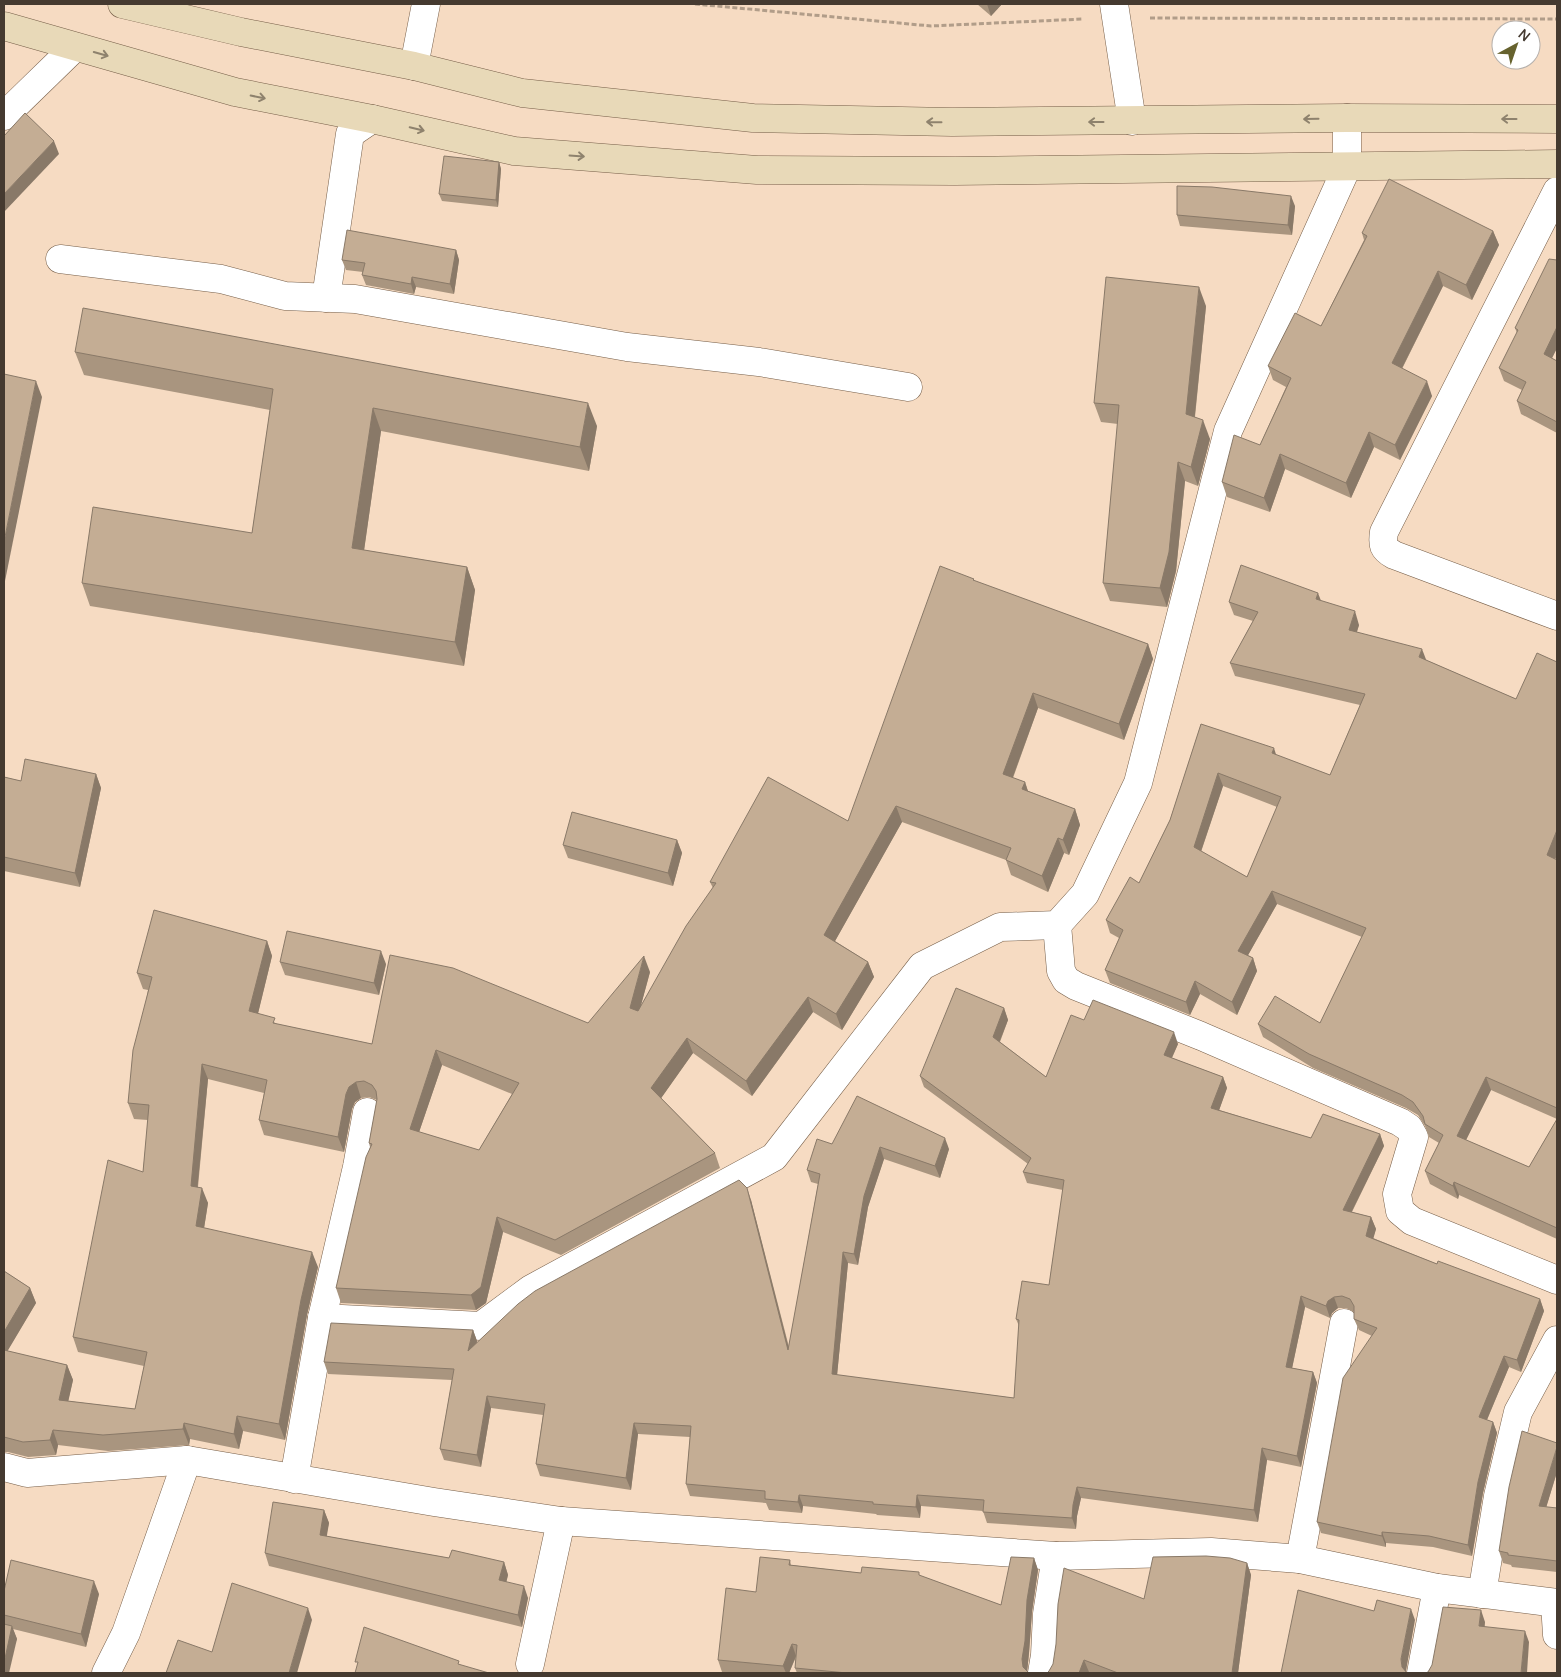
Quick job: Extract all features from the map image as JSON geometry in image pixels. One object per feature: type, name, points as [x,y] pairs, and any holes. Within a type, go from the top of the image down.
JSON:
[{"type":"main road","points":[[122,4],[241,32],[414,66],[522,92],[753,118],[952,122],[1347,118],[1557,119]]},
{"type":"main road","points":[[4,26],[235,92],[372,119],[514,151],[758,170],[955,171],[1557,164]]},
{"type":"street","points":[[414,66],[426,4]]},
{"type":"street","points":[[1114,4],[1132,121]]},
{"type":"street","points":[[4,116],[75,47]]},
{"type":"street","points":[[322,1318],[481,1326],[531,1289],[774,1156],[922,966],[1000,927],[1057,925],[1085,894],[1138,783],[1228,431],[1347,167],[1347,118]]},
{"type":"street","points":[[326,298],[350,134],[372,119]]},
{"type":"street","points":[[1557,191],[1384,532],[1382,543],[1385,550],[1394,555],[1557,616]]},
{"type":"street","points":[[60,259],[221,279],[285,296],[355,300],[626,347],[759,362],[908,387]]},
{"type":"street","points":[[1057,925],[1061,971],[1066,980],[1076,986],[1201,1036],[1400,1122],[1409,1128],[1414,1137],[1397,1194],[1400,1211],[1412,1221],[1557,1280]]},
{"type":"street","points":[[294,1479],[322,1318],[358,1167],[367,1112]]},
{"type":"street","points":[[1300,1559],[1344,1323]]},
{"type":"street","points":[[1482,1594],[1498,1496],[1518,1412],[1557,1340]]},
{"type":"street","points":[[106,1673],[126,1633],[188,1460]]},
{"type":"street","points":[[4,1467],[27,1473],[188,1460],[294,1479],[561,1521],[1056,1556],[1211,1552],[1300,1559],[1437,1588],[1556,1603],[1557,1635]]},
{"type":"street","points":[[530,1664],[561,1521]]},
{"type":"street","points":[[1042,1673],[1047,1614],[1056,1556]]},
{"type":"street","points":[[1421,1673],[1437,1588]]},
{"type":"building","points":[[25,113],[54,141],[4,194],[4,136]]},
{"type":"building","points":[[444,156],[499,162],[496,200],[439,194]]},
{"type":"building","points":[[1389,179],[1493,231],[1466,285],[1438,271],[1392,363],[1427,381],[1395,445],[1369,432],[1346,483],[1280,454],[1264,498],[1222,482],[1234,435],[1260,445],[1291,378],[1268,366],[1295,313],[1321,326],[1367,236],[1362,233]]},
{"type":"building","points":[[1177,186],[1212,187],[1291,196],[1288,225],[1177,215]]},
{"type":"building","points":[[347,230],[456,250],[450,284],[412,277],[411,284],[362,275],[365,263],[342,260]]},
{"type":"building","points":[[1549,259],[1557,260],[1557,327],[1544,354],[1557,361],[1557,422],[1517,401],[1526,382],[1499,368],[1518,330],[1515,328]]},
{"type":"building","points":[[1106,277],[1199,287],[1186,414],[1203,420],[1191,467],[1178,462],[1169,552],[1160,588],[1103,583],[1119,405],[1094,403]]},
{"type":"building","points":[[83,308],[588,403],[580,447],[373,408],[352,548],[467,567],[455,642],[82,583],[93,507],[252,533],[273,389],[75,352]]},
{"type":"building","points":[[4,374],[36,381],[4,542]]},
{"type":"building","points":[[1241,565],[1318,593],[1316,599],[1355,611],[1349,630],[1422,649],[1419,657],[1516,699],[1537,653],[1557,662],[1557,830],[1547,855],[1557,860],[1557,1108],[1486,1077],[1457,1136],[1529,1167],[1557,1119],[1557,1228],[1454,1182],[1453,1186],[1425,1171],[1443,1135],[1425,1124],[1423,1116],[1413,1102],[1402,1095],[1309,1054],[1258,1024],[1275,996],[1320,1023],[1366,928],[1272,891],[1238,951],[1253,958],[1232,1002],[1195,981],[1186,1002],[1105,970],[1123,930],[1106,920],[1130,877],[1139,883],[1170,820],[1201,724],[1274,748],[1272,753],[1330,775],[1365,694],[1230,663],[1258,612],[1229,602]],"holes":[[[1218,773],[1281,797],[1247,877],[1194,847]]]},
{"type":"building","points":[[940,566],[973,580],[1148,644],[1119,724],[1033,693],[1003,774],[1025,782],[1022,789],[1075,809],[1063,840],[1058,838],[1042,876],[1006,860],[1011,848],[896,806],[824,935],[868,962],[836,1014],[808,997],[746,1081],[687,1038],[651,1088],[715,1153],[555,1240],[497,1217],[481,1287],[471,1295],[336,1288],[366,1157],[372,1144],[369,1143],[377,1099],[376,1091],[372,1085],[364,1081],[356,1082],[349,1087],[338,1137],[259,1120],[267,1080],[202,1064],[191,1186],[202,1188],[196,1226],[312,1252],[301,1300],[279,1424],[237,1416],[234,1434],[184,1423],[183,1429],[103,1435],[53,1430],[50,1440],[23,1442],[4,1437],[4,1350],[67,1365],[59,1400],[135,1409],[147,1352],[73,1337],[108,1160],[143,1172],[149,1105],[128,1103],[133,1050],[152,977],[137,973],[154,910],[267,941],[249,1011],[275,1018],[273,1023],[372,1044],[390,955],[453,968],[588,1023],[644,956],[630,1008],[638,1011],[686,926],[716,883],[710,882],[768,777],[848,821]],"holes":[[[436,1050],[519,1083],[479,1150],[410,1129]]]},
{"type":"building","points":[[25,759],[96,774],[75,873],[4,857],[4,777],[21,781]]},
{"type":"building","points":[[572,812],[677,840],[668,873],[563,845]]},
{"type":"building","points":[[287,931],[381,951],[374,983],[280,962]]},
{"type":"building","points":[[956,988],[1004,1008],[993,1037],[1046,1077],[1071,1015],[1084,1020],[1093,1000],[1174,1032],[1164,1055],[1223,1077],[1211,1108],[1311,1138],[1323,1114],[1380,1134],[1343,1210],[1371,1217],[1366,1236],[1437,1264],[1438,1261],[1540,1299],[1517,1360],[1504,1356],[1479,1417],[1493,1422],[1478,1482],[1468,1545],[1429,1536],[1382,1532],[1382,1536],[1317,1522],[1343,1378],[1377,1328],[1354,1319],[1354,1306],[1350,1299],[1342,1296],[1334,1297],[1328,1301],[1326,1306],[1301,1296],[1286,1367],[1313,1372],[1297,1456],[1262,1448],[1254,1510],[1077,1487],[1072,1518],[983,1512],[984,1500],[917,1495],[916,1507],[799,1495],[798,1502],[765,1499],[765,1491],[686,1484],[691,1426],[634,1423],[626,1478],[536,1464],[545,1404],[487,1396],[477,1455],[440,1449],[454,1369],[324,1362],[331,1323],[473,1330],[468,1351],[518,1304],[535,1291],[739,1180],[747,1188],[788,1350],[820,1174],[807,1170],[817,1139],[832,1144],[857,1096],[945,1138],[935,1166],[880,1147],[864,1196],[854,1254],[843,1252],[832,1374],[1014,1398],[1019,1320],[1016,1319],[1022,1281],[1049,1285],[1064,1180],[1023,1172],[1031,1158],[920,1076]]},
{"type":"building","points":[[4,1271],[30,1288],[4,1332]]},
{"type":"building","points":[[1522,1431],[1557,1443],[1539,1506],[1557,1508],[1557,1561],[1508,1555],[1508,1553],[1499,1551],[1509,1487]]},
{"type":"building","points":[[273,1502],[324,1510],[320,1535],[449,1558],[452,1550],[504,1562],[499,1580],[524,1586],[518,1615],[265,1553]]},
{"type":"building","points":[[1206,1556],[1230,1558],[1247,1563],[1232,1673],[1118,1673],[1084,1660],[1079,1673],[1047,1673],[1053,1664],[1058,1604],[1064,1568],[1144,1599],[1153,1557]]},
{"type":"building","points":[[760,1557],[790,1560],[789,1565],[861,1573],[862,1567],[919,1572],[919,1575],[1001,1605],[1011,1557],[1034,1558],[1027,1600],[1022,1659],[1023,1667],[1029,1673],[847,1673],[795,1668],[797,1645],[792,1644],[783,1666],[718,1660],[726,1588],[756,1592]]},
{"type":"building","points":[[11,1560],[94,1581],[81,1634],[4,1615],[4,1591]]},
{"type":"building","points":[[232,1583],[308,1608],[289,1673],[166,1673],[178,1640],[212,1652]]},
{"type":"building","points":[[1298,1590],[1374,1611],[1377,1600],[1411,1609],[1401,1659],[1402,1667],[1407,1673],[1281,1673]]},
{"type":"building","points":[[1443,1607],[1481,1610],[1479,1626],[1525,1631],[1521,1673],[1426,1673],[1432,1665]]},
{"type":"building","points":[[4,1624],[12,1626],[4,1663]]},
{"type":"building","points":[[364,1627],[459,1661],[458,1664],[489,1673],[355,1673],[358,1662],[355,1662]]}]
